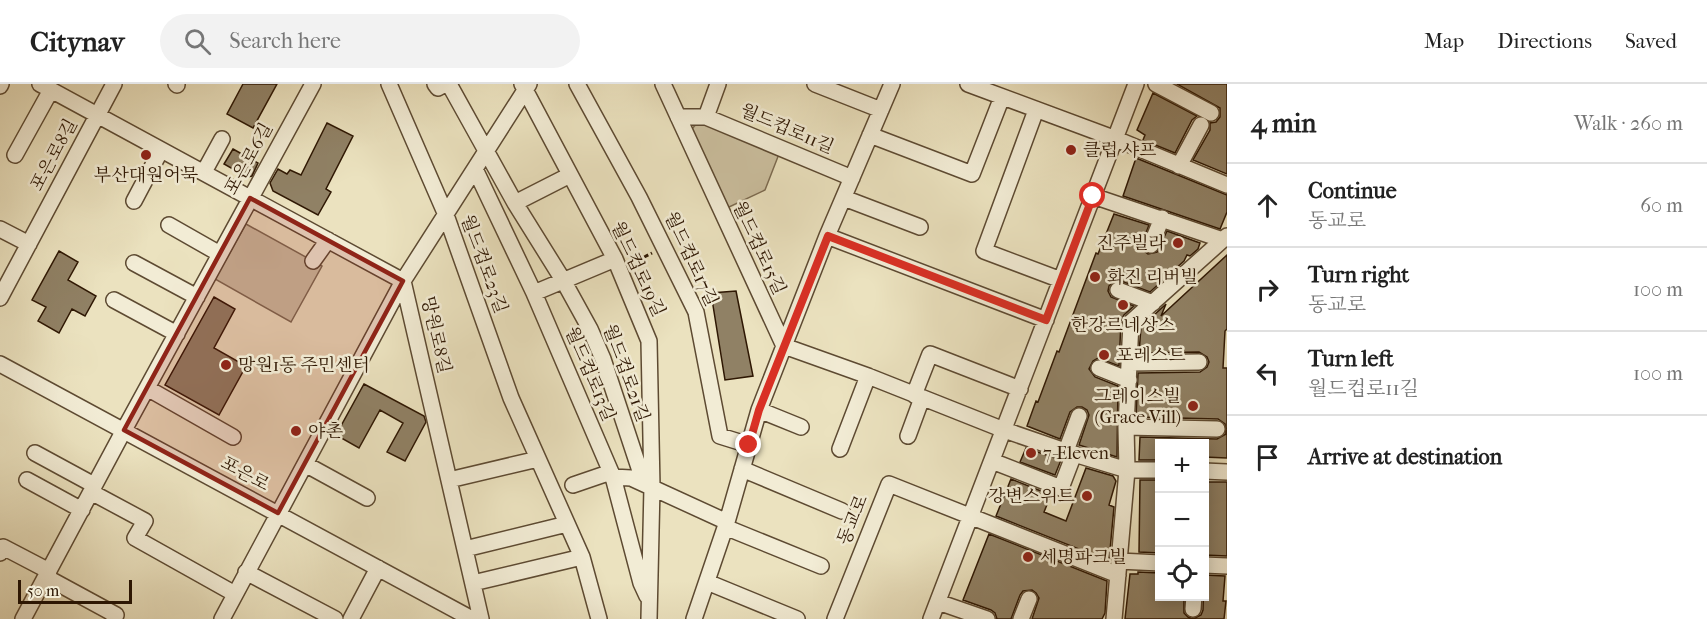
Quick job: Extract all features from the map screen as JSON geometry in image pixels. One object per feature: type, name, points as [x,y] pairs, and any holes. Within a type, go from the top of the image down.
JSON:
[{"type":"street","name":"포은로8길","points":[[0,298],[114,84]]},
{"type":"street","name":"포은로6길","points":[[23,619],[123,430],[313,84]]},
{"type":"street","name":"월드컵로23길","points":[[389,84],[446,215],[511,398],[582,556],[599,619]]},
{"type":"street","name":"월드컵로21길","points":[[435,84],[438,88],[447,84],[590,329],[648,485]]},
{"type":"street","name":"월드컵로17길","points":[[578,84],[639,196],[696,312],[720,436],[749,445]]},
{"type":"street","name":"월드컵로15길","points":[[663,84],[784,346]]},
{"type":"street","points":[[678,117],[706,117],[718,84]]},
{"type":"street","points":[[815,84],[881,110]]},
{"type":"street","points":[[694,619],[726,525],[759,410],[828,236],[892,84]]},
{"type":"street","points":[[968,84],[1116,139],[1227,185]]},
{"type":"street","points":[[931,619],[1136,84]]},
{"type":"street","points":[[1156,84],[1206,119],[1179,166]]},
{"type":"street","points":[[222,619],[403,281],[525,86]]},
{"type":"street","name":"월드컵로19길","points":[[525,86],[617,265],[649,341],[649,619]]},
{"type":"street","name":"망원로8길","points":[[15,155],[45,87],[403,281],[481,619]]},
{"type":"street","points":[[870,135],[972,174],[1002,97]]},
{"type":"street","points":[[1036,110],[984,251],[1061,280]]},
{"type":"street","name":"월드컵로11길","points":[[706,117],[852,178]]},
{"type":"street","points":[[204,172],[222,139]]},
{"type":"street","points":[[134,201],[161,150]]},
{"type":"street","name":"월드컵로13길","points":[[475,169],[534,293],[612,474],[641,583],[650,603]]},
{"type":"street","points":[[515,203],[570,175]]},
{"type":"street","points":[[1093,196],[1225,238]]},
{"type":"street","points":[[844,198],[921,227]]},
{"type":"street","points":[[1151,245],[1162,218]]},
{"type":"street","points":[[169,225],[220,254]]},
{"type":"street","points":[[0,228],[28,244]]},
{"type":"street","points":[[828,236],[1046,320]]},
{"type":"street","points":[[1114,619],[1127,470],[1126,427],[1131,322],[1225,238]]},
{"type":"street","points":[[313,261],[328,240]]},
{"type":"street","points":[[134,263],[197,297]]},
{"type":"street","points":[[534,293],[563,280],[617,265]]},
{"type":"street","points":[[1118,290],[1153,303]]},
{"type":"street","points":[[114,300],[177,334]]},
{"type":"street","points":[[784,346],[868,376],[1004,430],[1127,470],[1155,470]]},
{"type":"street","points":[[908,436],[930,354],[1020,389]]},
{"type":"street","points":[[1130,363],[1199,362]]},
{"type":"street","name":"포은로","points":[[0,364],[472,619]]},
{"type":"street","points":[[1099,368],[1129,380]]},
{"type":"street","points":[[840,449],[868,376]]},
{"type":"street","points":[[147,388],[233,437]]},
{"type":"street","points":[[759,410],[801,427]]},
{"type":"street","points":[[992,461],[1061,488],[1079,416]]},
{"type":"street","points":[[1126,427],[1217,429]]},
{"type":"street","points":[[35,453],[145,521],[135,538],[235,594]]},
{"type":"street","points":[[449,480],[538,459]]},
{"type":"street","points":[[305,464],[367,498]]},
{"type":"street","points":[[742,469],[842,511]]},
{"type":"street","points":[[1209,471],[1227,472]]},
{"type":"street","points":[[573,484],[612,474],[631,478],[726,525],[820,566]]},
{"type":"street","points":[[27,480],[82,510]]},
{"type":"street","name":"동교로","points":[[835,619],[889,483],[971,516],[1119,568],[1155,564]]},
{"type":"street","points":[[465,549],[567,524]]},
{"type":"street","points":[[0,553],[3,547],[116,615],[114,619]]},
{"type":"street","points":[[473,583],[582,556]]},
{"type":"street","points":[[1209,565],[1227,566]]},
{"type":"street","points":[[351,619],[378,568]]},
{"type":"street","points":[[246,572],[335,619]]},
{"type":"street","points":[[707,582],[797,619]]},
{"type":"street","points":[[1021,619],[1029,599]]},
{"type":"street","points":[[938,602],[987,619]]},
{"type":"path","points":[[617,265],[664,246]]},
{"type":"highlighted area","points":[[250,198],[403,281],[278,513],[124,430]]},
{"type":"shaded area","points":[[699,121],[779,154],[765,190],[727,208],[691,130]]},
{"type":"shaded area","points":[[246,224],[322,266],[291,322],[215,279]]},
{"type":"building","points":[[243,84],[277,84],[253,128],[227,114]]},
{"type":"building","points":[[1177,84],[1227,84],[1227,174],[1193,160],[1210,130],[1210,123],[1216,122],[1220,117],[1220,108]]},
{"type":"building","points":[[1153,93],[1197,116],[1192,120],[1175,153],[1143,140],[1145,135],[1137,130]]},
{"type":"building","points":[[327,123],[353,136],[326,189],[331,192],[318,215],[273,191],[270,183],[278,169],[287,174],[290,170],[301,175]]},
{"type":"building","points":[[233,149],[258,163],[252,176],[247,177],[224,164]]},
{"type":"building","points":[[1136,158],[1227,195],[1227,212],[1220,229],[1123,196]]},
{"type":"building","points":[[1114,214],[1149,225],[1141,246],[1148,254],[1157,252],[1167,231],[1200,243],[1198,249],[1190,256],[1187,255],[1184,261],[1150,292],[1121,281],[1116,281],[1109,286],[1108,291],[1111,297],[1134,306],[1121,321],[1119,366],[1098,358],[1093,361],[1089,369],[1095,377],[1118,386],[1117,457],[1079,445],[1089,415],[1082,407],[1077,407],[1070,412],[1060,439],[1027,426],[1057,351],[1059,352],[1096,253],[1098,254]]},
{"type":"building","points":[[59,251],[78,262],[68,280],[96,296],[85,316],[72,309],[59,333],[38,321],[46,307],[32,300]]},
{"type":"building","points":[[1227,255],[1227,329],[1223,368],[1227,368],[1227,458],[1209,457],[1209,439],[1155,439],[1155,460],[1139,460],[1140,437],[1217,439],[1226,434],[1225,424],[1218,419],[1136,417],[1138,373],[1200,372],[1207,367],[1209,362],[1207,357],[1199,352],[1139,353],[1141,327],[1166,304],[1161,316]]},
{"type":"building","points":[[736,291],[753,376],[725,380],[711,293]]},
{"type":"building","points":[[214,297],[235,309],[214,348],[246,366],[219,415],[165,385]]},
{"type":"building","points":[[364,384],[424,416],[426,422],[405,461],[387,452],[403,423],[380,410],[359,448],[336,435]]},
{"type":"building","points":[[1026,448],[1061,460],[1055,475],[1020,462]]},
{"type":"building","points":[[1086,468],[1113,476],[1116,481],[1109,505],[1114,507],[1109,561],[996,516],[1011,479],[1051,495],[1044,512],[1066,521]]},
{"type":"building","points":[[1140,480],[1155,480],[1155,553],[1139,552]]},
{"type":"building","points":[[1209,482],[1227,482],[1227,556],[1209,555]]},
{"type":"building","points":[[989,534],[1107,581],[1105,613],[1102,619],[1032,619],[1039,598],[1032,590],[1023,591],[1020,595],[1011,619],[997,619],[991,610],[963,600]]},
{"type":"building","points":[[1138,572],[1155,573],[1155,601],[1184,601],[1184,613],[1193,619],[1125,619],[1130,574],[1138,574]]},
{"type":"building","points":[[1209,575],[1225,576],[1224,619],[1193,619],[1201,615],[1203,601],[1209,601]]},
{"type":"place","name":"클럽 샤프","points":[[1071,150]]},
{"type":"place","name":"부산대원어묵","points":[[146,155]]},
{"type":"place","name":"진주빌라","points":[[1178,243]]},
{"type":"place","name":"화진 리버빌","points":[[1095,277]]},
{"type":"place","name":"한강르네상스","points":[[1123,305]]},
{"type":"place","name":"포레스트","points":[[1104,355]]},
{"type":"place","name":"망원1동 주민센터","points":[[226,365]]},
{"type":"place","name":"그레이스빌 (Grace Vill)","points":[[1193,406]]},
{"type":"place","name":"야촌","points":[[296,431]]},
{"type":"place","name":"7-Eleven","points":[[1031,453]]},
{"type":"place","name":"강변스위트","points":[[1087,496]]},
{"type":"place","name":"세명파크빌","points":[[1028,557]]},
{"type":"route","points":[[749,445],[759,410],[828,236],[1046,320],[1093,196]]}]
